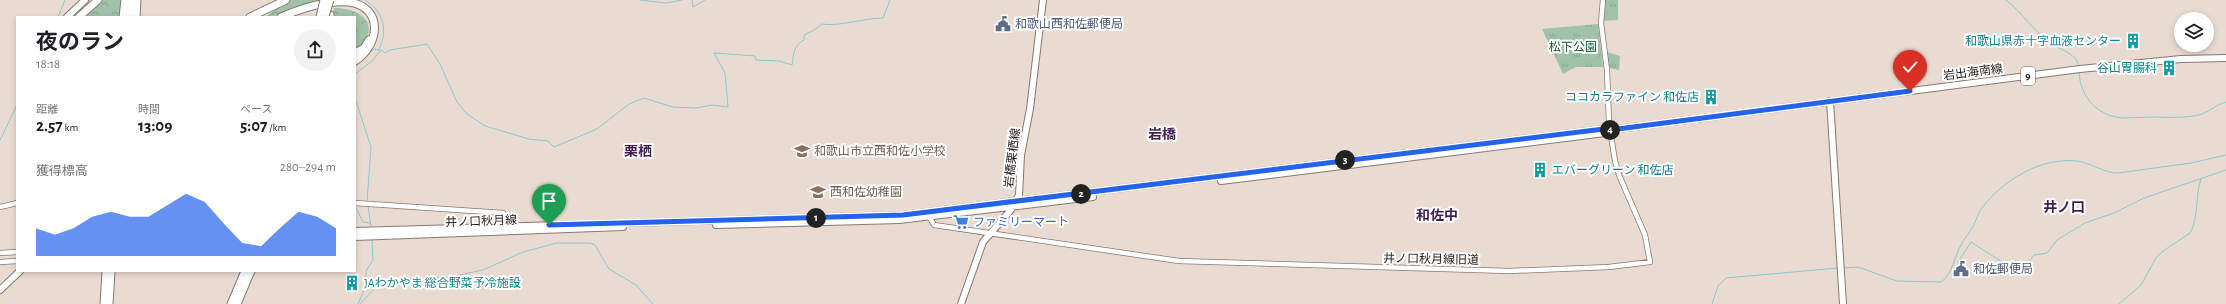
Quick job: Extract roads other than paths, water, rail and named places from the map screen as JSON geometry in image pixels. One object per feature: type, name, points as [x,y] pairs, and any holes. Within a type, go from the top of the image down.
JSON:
[{"type":"highway","points":[[80,16],[98,0]]},
{"type":"highway","points":[[124,16],[125,0]]},
{"type":"highway","points":[[129,16],[131,0]]},
{"type":"highway","points":[[136,16],[137,0]]},
{"type":"highway","points":[[260,16],[286,0]]},
{"type":"highway","points":[[325,16],[328,0]]},
{"type":"highway","points":[[284,16],[319,4],[347,2],[360,6],[372,18],[375,32],[370,48],[356,60]]},
{"type":"highway","points":[[295,16],[313,9],[332,6],[347,6],[360,11],[369,23],[370,35],[365,46],[356,52]]},
{"type":"highway","points":[[252,16],[272,8]]},
{"type":"highway","points":[[104,304],[106,272]]},
{"type":"highway","points":[[109,304],[111,272]]},
{"type":"highway","points":[[231,304],[245,272]]},
{"type":"highway","points":[[237,304],[251,272]]},
{"type":"main road","points":[[68,16],[85,0]]},
{"type":"main road","name":"岩橋栗栖線","points":[[1015,204],[1043,0]]},
{"type":"main road","name":"岩出海南線","points":[[1830,101],[2145,62],[2226,58]]},
{"type":"main road","points":[[1830,101],[1843,304]]},
{"type":"main road","name":"井ノ口秋月線","points":[[356,237],[508,228],[868,217],[1015,204],[1605,133],[1610,130],[1830,101]]},
{"type":"main road","points":[[961,304],[983,242],[1015,204]]},
{"type":"main road","name":"井ノ口秋月線","points":[[356,231],[868,222],[930,218],[1015,204]]},
{"type":"main road","points":[[0,290],[19,272]]},
{"type":"street","points":[[1603,0],[1601,22],[1607,70],[1610,130]]},
{"type":"street","name":"井ノ口秋月線旧道","points":[[930,218],[934,225],[991,232],[1141,256],[1210,262],[1509,271],[1609,267],[1650,262],[1645,235],[1636,218],[1632,200],[1619,175],[1610,130]]},
{"type":"street","points":[[0,207],[16,203]]},
{"type":"street","points":[[356,203],[503,213],[507,217],[508,228]]},
{"type":"street","points":[[0,253],[16,252]]},
{"type":"street","points":[[0,262],[16,261]]},
{"type":"waterway","points":[[58,16],[65,0]]},
{"type":"waterway","points":[[365,0],[376,10],[380,16],[384,28],[379,50]]},
{"type":"waterway","points":[[640,0],[666,3],[682,0]]},
{"type":"waterway","points":[[692,0],[693,7],[705,0]]},
{"type":"waterway","points":[[356,73],[372,61],[381,50],[385,53],[390,50],[427,44],[440,64],[457,102],[467,114],[485,126],[529,139],[548,141],[554,147],[597,129],[629,104],[644,98],[673,107],[696,108],[712,105],[728,107],[725,73],[714,53],[755,56],[756,60],[779,61],[792,65],[796,47],[804,40],[804,35],[822,24],[829,25],[883,18],[890,0]]},
{"type":"waterway","points":[[2006,0],[2046,39],[2076,59],[2079,67]]},
{"type":"waterway","points":[[356,66],[374,49],[380,50]]},
{"type":"waterway","points":[[2079,72],[2080,81],[2087,98],[2100,110],[2116,117],[2189,117],[2202,114],[2226,102]]},
{"type":"waterway","points":[[356,101],[371,147],[367,202]]},
{"type":"waterway","points":[[0,140],[16,107]]},
{"type":"waterway","points":[[1843,268],[1858,267],[1897,281],[1941,282],[1951,270],[1959,250],[1973,227],[1978,215],[1991,198],[2001,188],[2024,172],[2050,163],[2077,161],[2113,173],[2118,173],[2191,163],[2226,155]]},
{"type":"waterway","points":[[1958,262],[1971,242],[2013,269],[2023,270],[2034,255],[2047,253],[2057,240],[2085,223],[2114,213],[2144,198],[2226,170]]},
{"type":"waterway","points":[[2119,304],[2141,285],[2156,258],[2163,251],[2190,233],[2195,220],[2201,179]]},
{"type":"waterway","points":[[368,206],[371,226]]},
{"type":"waterway","points":[[356,208],[363,222],[370,223]]},
{"type":"waterway","points":[[358,304],[366,286],[366,271],[373,260],[372,240]]},
{"type":"waterway","points":[[360,304],[378,285],[450,277],[483,270],[523,252],[557,243],[590,243],[595,245],[609,269],[636,285],[653,304]]},
{"type":"waterway","points":[[1712,304],[1718,286],[1726,278],[1838,268]]},
{"type":"place","name":"和歌山西和佐郵便局","points":[[1003,24]]},
{"type":"place","name":"和歌山県赤十字血液センター","points":[[2133,41]]},
{"type":"place","name":"谷山胃腸科","points":[[2169,68]]},
{"type":"place","name":"ココカラファイン 和佐店","points":[[1711,97]]},
{"type":"place","name":"和歌山市立西和佐小学校","points":[[802,151]]},
{"type":"place","name":"エバーグリーン 和佐店","points":[[1540,170]]},
{"type":"place","name":"西和佐幼稚園","points":[[818,192]]},
{"type":"place","name":"ファミリーマート","points":[[961,222]]},
{"type":"place","name":"和佐郵便局","points":[[1961,269]]},
{"type":"place","name":"JAわかやま 総合野菜予冷施設","points":[[352,283]]},
{"type":"district","name":"岩橋","points":[[1162,134]]},
{"type":"district","name":"栗栖","points":[[638,151]]},
{"type":"district","name":"井ノ口","points":[[2064,207]]},
{"type":"district","name":"和佐中","points":[[1437,215]]},
{"type":"park label","name":"松下公園","points":[[1573,47]]}]
